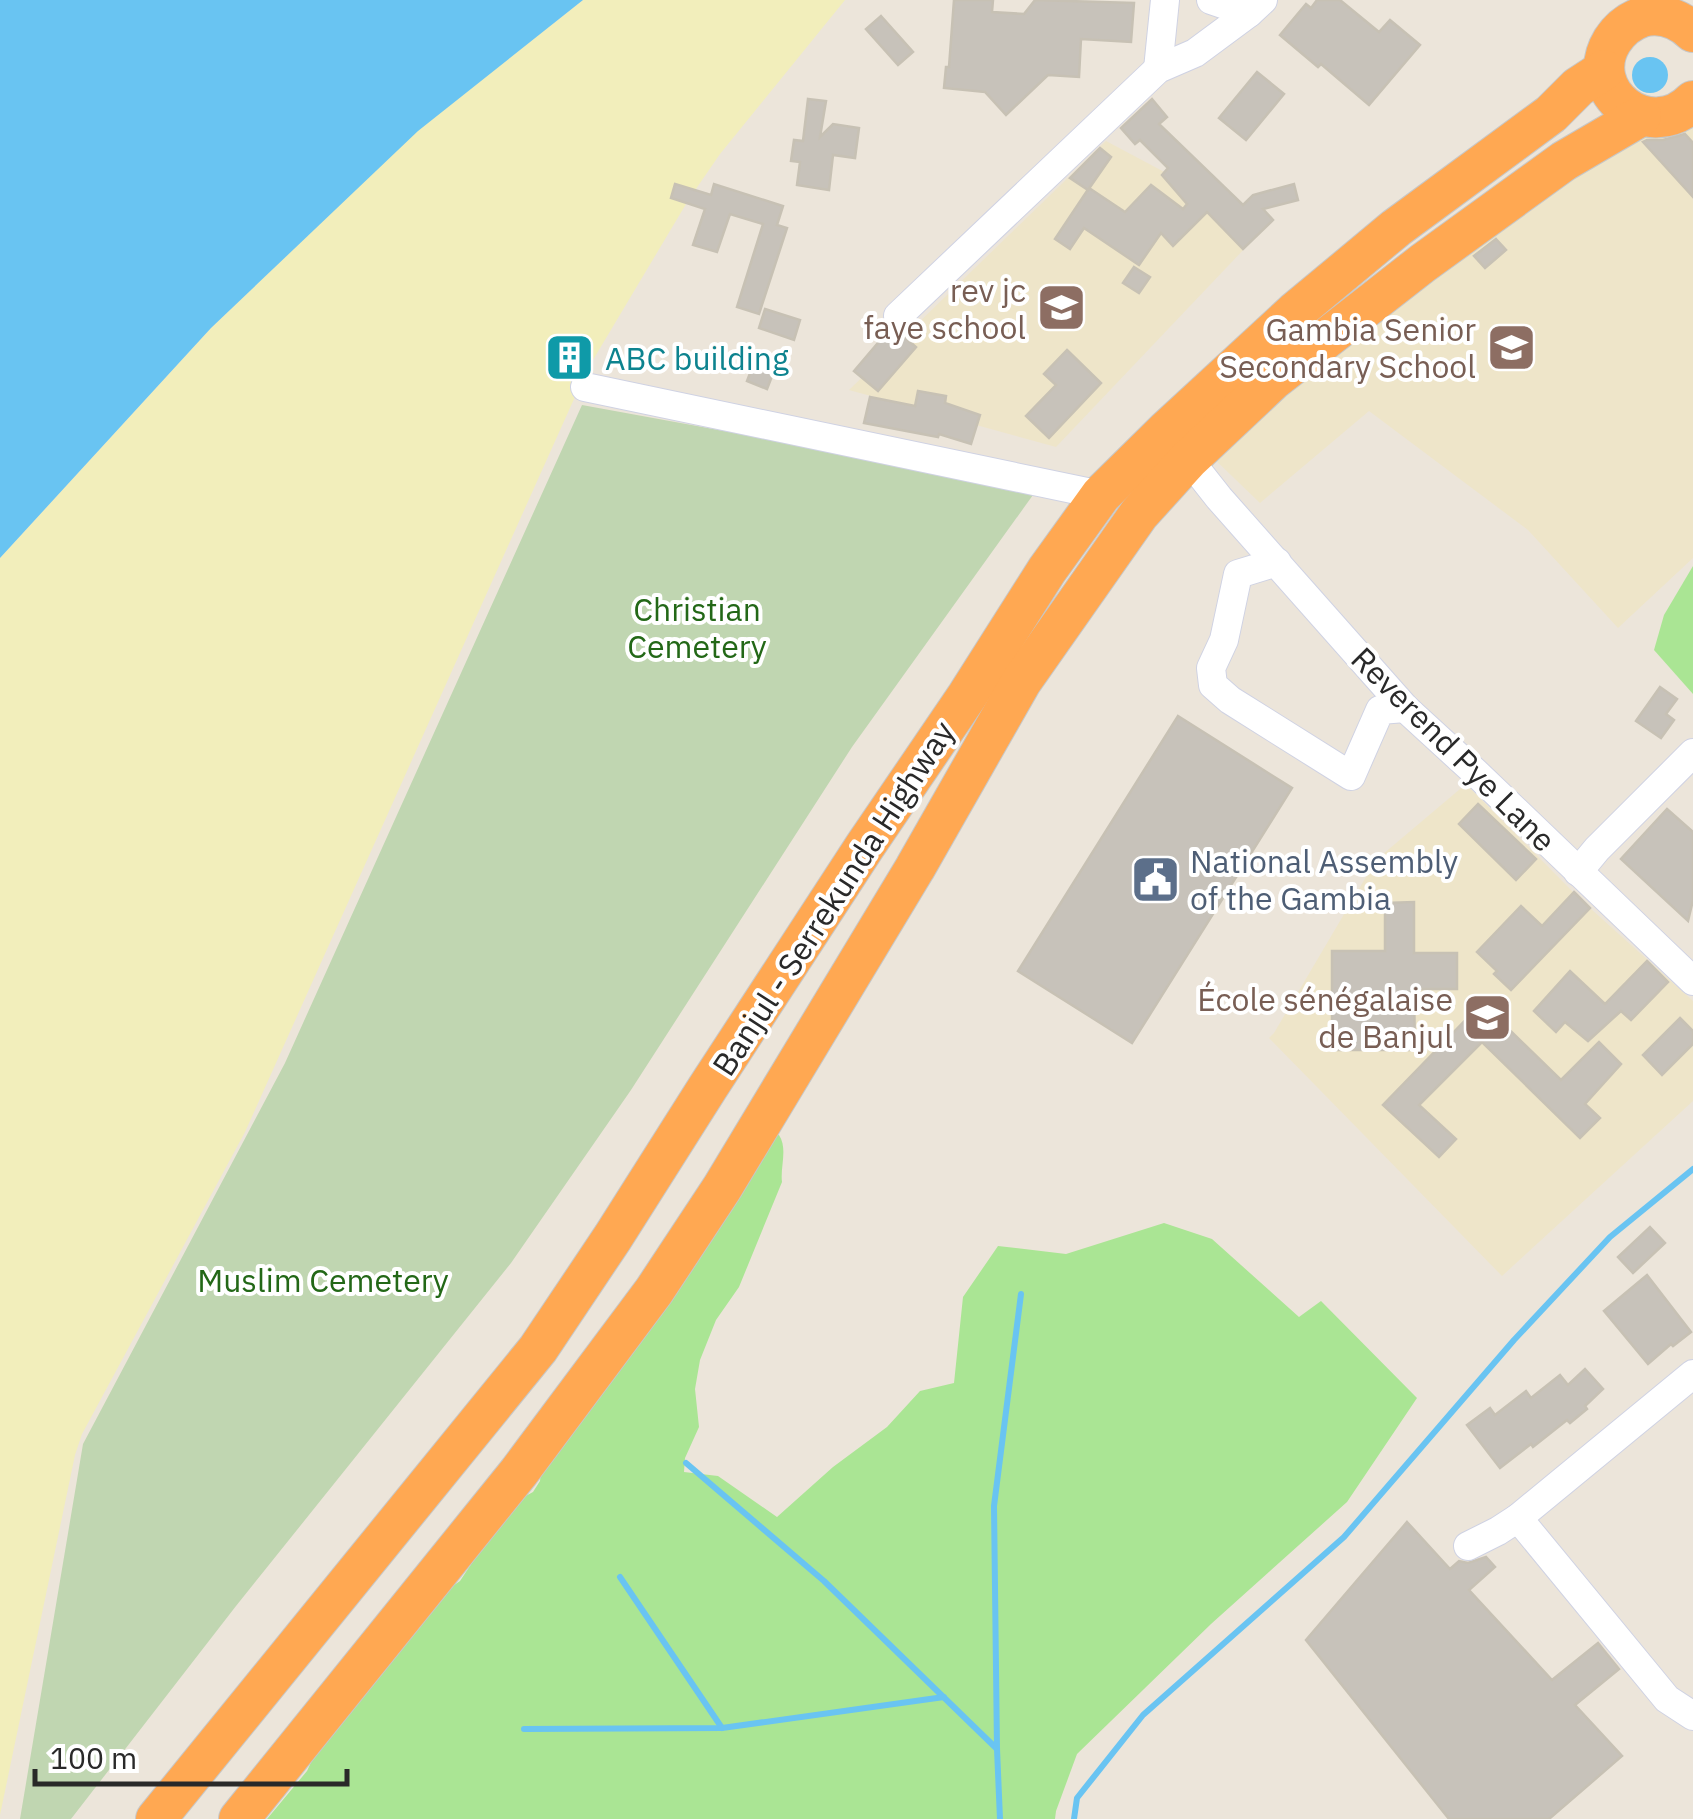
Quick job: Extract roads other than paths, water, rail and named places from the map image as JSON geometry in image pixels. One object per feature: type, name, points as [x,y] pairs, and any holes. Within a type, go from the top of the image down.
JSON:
[{"type":"highway","name":"Banjul - Serrekunda Highway","points":[[239,1819],[507,1487],[654,1292],[722,1188],[915,868],[1021,682],[1139,514],[1177,445],[1294,312],[1396,228],[1551,114],[1607,58],[1617,33],[1629,23],[1658,16],[1684,23]]},
{"type":"highway","points":[[1607,58],[1610,90],[1623,106],[1674,113]]},
{"type":"highway","name":"Banjul - Serrekunda Highway","points":[[156,1819],[538,1348],[1047,570],[1101,496],[1273,380],[1423,263],[1564,161],[1674,113]]},
{"type":"highway","points":[[865,846],[915,868]]},
{"type":"street","points":[[1158,69],[1165,0]]},
{"type":"street","points":[[1211,0],[1256,7]]},
{"type":"street","points":[[1607,58],[1623,0]]},
{"type":"street","points":[[898,316],[1158,69],[1195,53],[1256,7]]},
{"type":"street","points":[[585,387],[1101,496]]},
{"type":"street","name":"Reverend Pye Lane","points":[[1177,445],[1405,708],[1693,981]]},
{"type":"street","points":[[1277,562],[1238,574],[1224,640],[1212,668],[1213,685],[1230,700],[1351,776],[1380,710],[1405,708]]},
{"type":"street","points":[[1578,872],[1693,753]]},
{"type":"street","points":[[1468,1546],[1518,1518],[1693,1374]]},
{"type":"street","points":[[1518,1518],[1667,1700],[1693,1716]]},
{"type":"water","points":[[0,0],[583,0],[418,131],[211,328],[0,558]]},
{"type":"water","points":[[1650,57],[1663,62],[1668,75],[1663,88],[1650,93],[1637,88],[1632,75],[1637,62]]},
{"type":"waterway","points":[[1074,1819],[1077,1798],[1143,1715],[1344,1537],[1514,1340],[1610,1237],[1693,1169]]},
{"type":"waterway","points":[[1000,1819],[994,1506],[1021,1294]]},
{"type":"waterway","points":[[686,1463],[824,1581],[997,1749]]},
{"type":"waterway","points":[[620,1577],[722,1728]]},
{"type":"waterway","points":[[524,1729],[722,1728],[944,1697]]},
{"type":"place","name":"rev jc faye school","points":[[1061,308]]},
{"type":"place","name":"Gambia Senior Secondary School","points":[[1511,347]]},
{"type":"place","name":"ABC building","points":[[570,358]]},
{"type":"place","name":"National Assembly of the Gambia","points":[[1155,879]]},
{"type":"place","name":"École sénégalaise de Banjul","points":[[1488,1017]]},
{"type":"park label","name":"Christian Cemetery","points":[[697,628]]},
{"type":"park label","name":"Muslim Cemetery","points":[[323,1280]]}]
